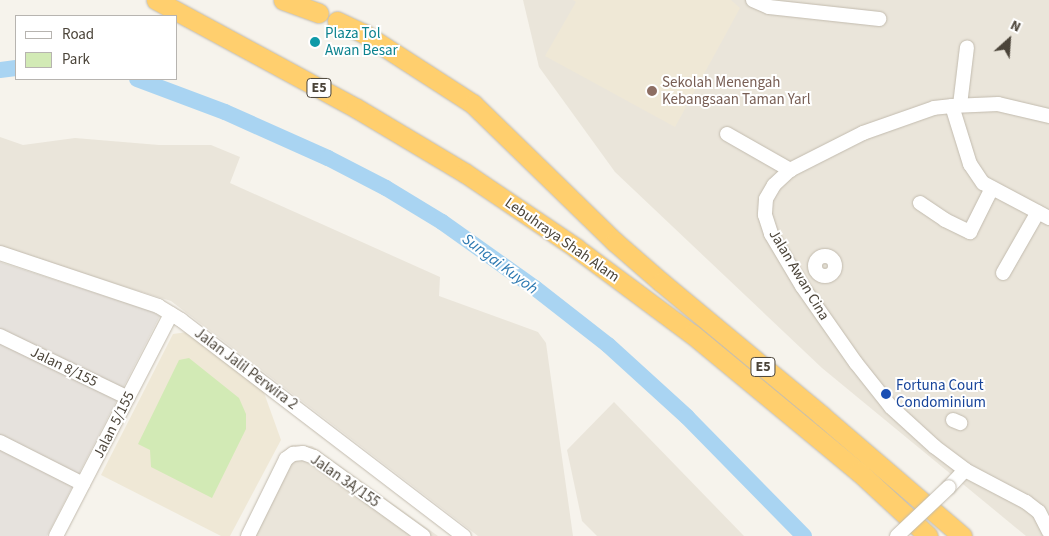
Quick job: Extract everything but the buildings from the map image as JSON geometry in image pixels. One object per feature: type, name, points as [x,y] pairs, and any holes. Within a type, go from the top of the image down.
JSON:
[{"type":"highway","name":"Lebuhraya Shah Alam","points":[[156,0],[356,108],[464,173],[576,248],[692,334],[859,472],[928,536]]},
{"type":"highway","points":[[283,0],[319,13]]},
{"type":"highway","name":"Lebuhraya Shah Alam","points":[[337,21],[363,33],[473,104],[615,242],[962,536]]},
{"type":"street","points":[[753,0],[769,7],[880,19]]},
{"type":"street","points":[[967,47],[956,106],[970,164],[983,183],[1043,215],[1003,273]]},
{"type":"street","name":"Jalan Awan Cina","points":[[1049,116],[998,104],[934,108],[863,133],[790,170],[770,192],[766,200],[765,215],[770,234],[802,286],[856,363],[891,407],[935,447],[965,470],[1026,502],[1039,512],[1049,532]]},
{"type":"street","points":[[727,134],[790,170]]},
{"type":"street","points":[[920,203],[945,220],[970,232],[992,188]]},
{"type":"street","name":"Jalan Jalil Perwira 2","points":[[0,253],[158,306],[464,536]]},
{"type":"street","points":[[802,286],[818,273]]},
{"type":"street","name":"Jalan 5/155","points":[[56,536],[171,314]]},
{"type":"street","name":"Jalan 8/155","points":[[0,336],[128,398]]},
{"type":"street","points":[[0,442],[84,484]]},
{"type":"street","name":"Jalan 3A/155","points":[[248,536],[286,459],[293,454],[303,453],[314,457],[423,536]]},
{"type":"street","points":[[896,536],[965,470]]},
{"type":"shaded area","points":[[523,0],[1049,0],[1049,536],[1026,536],[822,368],[615,172],[539,67]]},
{"type":"shaded area","name":"Sekolah Menengah Kebangsaan Taman Yarl","points":[[573,0],[731,0],[740,8],[675,127],[545,56],[576,2]]},
{"type":"shaded area","points":[[0,137],[23,145],[75,138],[159,145],[211,145],[240,157],[230,183],[440,277],[439,296],[538,332],[546,343],[573,536],[478,536],[171,301],[0,248]]},
{"type":"shaded area","points":[[0,262],[151,311],[160,316],[47,536],[0,536]]},
{"type":"shaded area","points":[[187,332],[263,390],[281,440],[230,536],[221,536],[101,475],[173,334]]},
{"type":"shaded area","points":[[614,402],[744,536],[597,536],[582,521],[567,450]]},
{"type":"shaded area","points":[[292,445],[312,446],[438,536],[241,536],[284,451]]},
{"type":"green space","points":[[189,358],[239,398],[246,414],[246,429],[212,498],[151,467],[150,450],[138,444],[179,360]]},
{"type":"waterway","name":"Sungai Kuyoh","points":[[0,70],[15,68]]},
{"type":"waterway","name":"Sungai Kuyoh","points":[[140,80],[225,112],[328,158],[386,188],[442,222],[535,288],[608,345],[687,417],[804,536]]},
{"type":"place","name":"Plaza Tol Awan Besar","points":[[315,42]]},
{"type":"place","name":"Sekolah Menengah Kebangsaan Taman Yarl","points":[[652,91]]},
{"type":"place","name":"Fortuna Court Condominium","points":[[886,394]]}]
